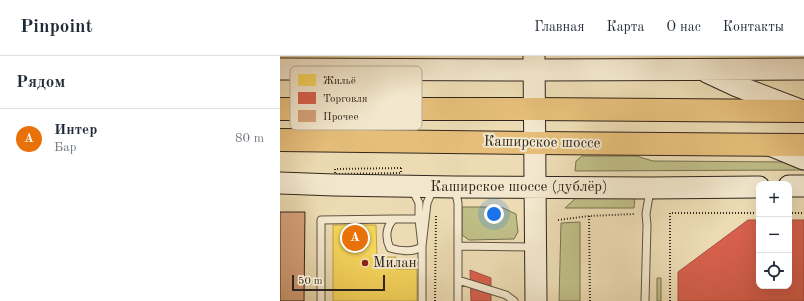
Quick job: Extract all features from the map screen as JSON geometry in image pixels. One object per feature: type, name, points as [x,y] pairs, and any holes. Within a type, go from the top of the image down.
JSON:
[{"type":"main road","points":[[534,63],[536,301]]},
{"type":"main road","points":[[407,66],[534,63],[700,69],[804,69]]},
{"type":"main road","points":[[280,69],[290,69]]},
{"type":"main road","points":[[700,69],[737,86],[803,111]]},
{"type":"main road","points":[[422,109],[803,111]]},
{"type":"main road","name":"Каширское шоссе","points":[[280,140],[804,145]]},
{"type":"main road","points":[[767,144],[804,159]]},
{"type":"main road","name":"Каширское шоссе (дублёр)","points":[[280,183],[444,187],[756,187]]},
{"type":"main road","points":[[792,186],[804,186]]},
{"type":"lane","points":[[411,186],[419,203],[422,246],[422,301]]},
{"type":"lane","points":[[422,246],[427,203],[444,187],[458,203],[458,301]]},
{"type":"lane","points":[[645,301],[646,214],[650,188]]},
{"type":"lane","points":[[394,219],[389,223],[387,230],[387,243],[390,248],[395,250],[414,250],[422,246]]},
{"type":"lane","points":[[321,301],[322,220],[419,219]]},
{"type":"lane","points":[[458,246],[535,247]]},
{"type":"lane","points":[[458,280],[506,295],[514,301]]},
{"type":"path","points":[[370,168],[401,168]]},
{"type":"path","points":[[435,301],[437,207]]},
{"type":"path","points":[[670,301],[670,213],[756,213]]},
{"type":"path","points":[[792,213],[804,213]]},
{"type":"path","points":[[558,220],[589,216],[635,214]]},
{"type":"path","points":[[589,216],[590,301]]},
{"type":"shaded area","points":[[582,156],[636,156],[653,161],[787,162],[804,167],[804,170],[575,171],[576,161]]},
{"type":"shaded area","points":[[578,196],[635,196],[634,208],[565,208]]},
{"type":"shaded area","points":[[462,207],[501,207],[516,214],[518,232],[514,239],[469,240],[462,235]]},
{"type":"shaded area","points":[[580,222],[580,301],[559,301],[561,223]]},
{"type":"shaded area","points":[[657,278],[661,278],[661,301],[657,301]]},
{"type":"building: Жильё","name":"Милан","points":[[333,225],[376,225],[377,257],[396,257],[396,269],[417,269],[417,301],[333,301]]},
{"type":"building: Торговля","points":[[748,220],[756,220],[756,289],[792,289],[792,220],[804,220],[804,301],[678,301],[678,272]]},
{"type":"building: Торговля","points":[[470,270],[491,278],[491,301],[471,301]]},
{"type":"building: Прочее","points":[[280,212],[305,212],[304,301],[280,301]]},
{"type":"place","name":"Интер","points":[[355,238]]},
{"type":"place","name":"Милан","points":[[365,263]]}]
